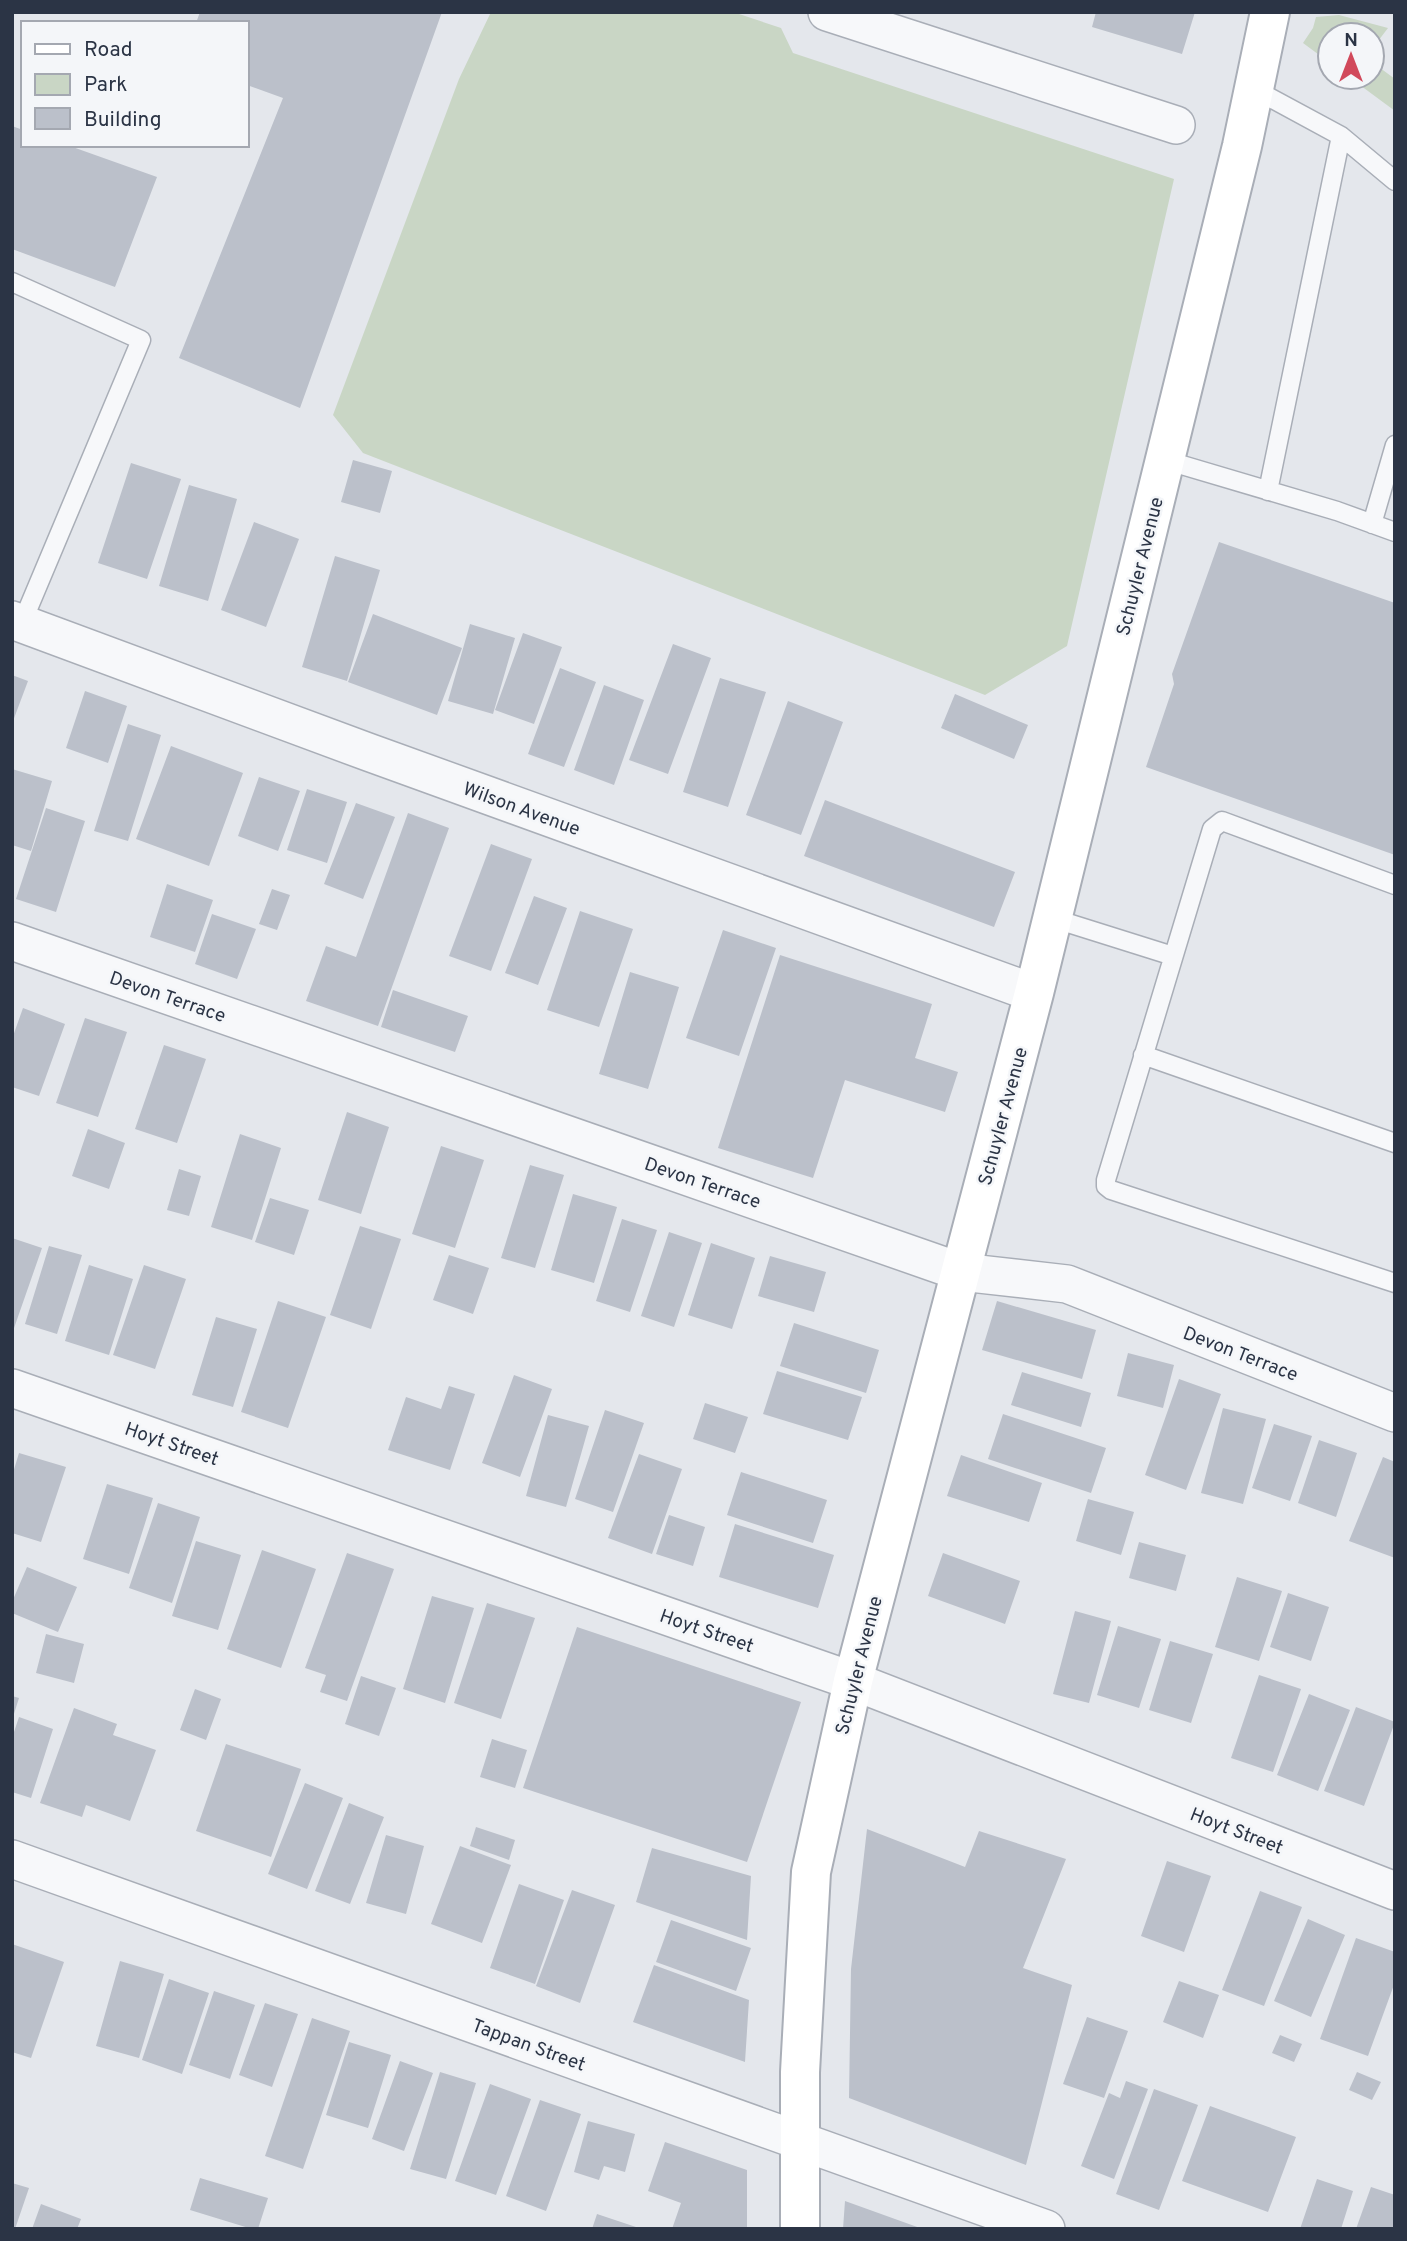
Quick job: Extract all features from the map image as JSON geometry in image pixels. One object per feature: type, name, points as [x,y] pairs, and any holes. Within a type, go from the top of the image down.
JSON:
[{"type":"main road","name":"Schuyler Avenue","points":[[800,2229],[800,2071],[811,1872],[853,1681],[1034,993],[1165,460],[1270,12]]},
{"type":"street","points":[[827,12],[1176,125]]},
{"type":"street","name":"Wilson Avenue","points":[[17,621],[368,752],[1034,993]]},
{"type":"street","name":"Devon Terrace","points":[[12,941],[961,1272],[1067,1284],[1395,1413]]},
{"type":"street","name":"Hoyt Street","points":[[12,1388],[853,1681],[1395,1891]]},
{"type":"street","name":"Tappan Street","points":[[12,1859],[1046,2229]]},
{"type":"lane","points":[[1254,89],[1341,136],[1395,181]]},
{"type":"lane","points":[[1268,491],[1341,136]]},
{"type":"lane","points":[[12,282],[141,340],[17,621]]},
{"type":"lane","points":[[1371,524],[1395,445]]},
{"type":"lane","points":[[1165,460],[1395,532]]},
{"type":"lane","points":[[1395,884],[1222,821],[1212,829],[1106,1180],[1111,1190],[1395,1283]]},
{"type":"lane","points":[[1052,918],[1173,956]]},
{"type":"lane","points":[[1143,1055],[1395,1143]]},
{"type":"green space","points":[[491,12],[733,12],[781,28],[793,53],[1174,179],[1067,646],[985,695],[363,453],[333,415],[459,79]]},
{"type":"green space","points":[[1339,15],[1362,21],[1316,21],[1316,53],[1303,43],[1313,28],[1316,17]]},
{"type":"green space","points":[[1386,72],[1395,79],[1395,111],[1368,91],[1386,91]]},
{"type":"building","points":[[200,12],[442,12],[300,408],[179,358],[283,98],[248,85],[248,21],[197,21]]},
{"type":"building","points":[[1096,12],[1195,12],[1182,54],[1092,27]]},
{"type":"building","points":[[12,126],[21,129],[21,147],[73,147],[157,177],[115,287],[12,249]]},
{"type":"building","points":[[353,460],[392,471],[380,513],[341,502]]},
{"type":"building","points":[[131,463],[181,479],[147,579],[98,563]]},
{"type":"building","points":[[189,485],[237,499],[208,601],[159,586]]},
{"type":"building","points":[[254,522],[299,539],[266,627],[221,610]]},
{"type":"building","points":[[1219,542],[1395,603],[1395,855],[1146,767],[1174,684],[1172,674]]},
{"type":"building","points":[[335,556],[380,570],[347,681],[302,667]]},
{"type":"building","points":[[373,614],[462,648],[437,715],[348,682]]},
{"type":"building","points":[[470,624],[515,638],[493,714],[448,701]]},
{"type":"building","points":[[523,633],[562,647],[534,724],[495,710]]},
{"type":"building","points":[[673,644],[711,658],[668,774],[629,760]]},
{"type":"building","points":[[560,668],[596,682],[564,767],[528,754]]},
{"type":"building","points":[[12,675],[28,681],[13,721],[12,721]]},
{"type":"building","points":[[720,678],[766,692],[728,807],[683,792]]},
{"type":"building","points":[[604,685],[644,700],[614,785],[574,770]]},
{"type":"building","points":[[85,691],[127,706],[108,763],[66,748]]},
{"type":"building","points":[[955,694],[1028,725],[1014,759],[941,728]]},
{"type":"building","points":[[788,701],[843,722],[801,835],[746,815]]},
{"type":"building","points":[[128,724],[161,735],[128,841],[94,831]]},
{"type":"building","points":[[171,746],[243,773],[209,866],[136,839]]},
{"type":"building","points":[[12,769],[52,781],[31,851],[12,845]]},
{"type":"building","points":[[259,777],[300,791],[278,851],[238,836]]},
{"type":"building","points":[[307,789],[347,802],[327,863],[287,850]]},
{"type":"building","points":[[825,800],[1015,872],[994,927],[804,856]]},
{"type":"building","points":[[356,803],[395,817],[363,899],[324,884]]},
{"type":"building","points":[[46,808],[85,821],[56,912],[16,899]]},
{"type":"building","points":[[408,813],[449,828],[378,1026],[306,1001],[326,946],[356,957]]},
{"type":"building","points":[[491,844],[532,859],[491,971],[449,956]]},
{"type":"building","points":[[167,884],[213,900],[195,952],[150,937]]},
{"type":"building","points":[[272,889],[290,895],[277,930],[259,924]]},
{"type":"building","points":[[534,896],[567,908],[538,985],[505,973]]},
{"type":"building","points":[[580,911],[633,929],[599,1027],[547,1010]]},
{"type":"building","points":[[212,914],[256,929],[237,979],[195,964]]},
{"type":"building","points":[[723,930],[776,948],[739,1056],[686,1038]]},
{"type":"building","points":[[780,955],[932,1004],[915,1058],[958,1072],[945,1112],[845,1080],[813,1178],[718,1148]]},
{"type":"building","points":[[630,972],[679,987],[648,1089],[599,1074]]},
{"type":"building","points":[[393,990],[468,1016],[455,1052],[381,1027]]},
{"type":"building","points":[[23,1008],[65,1024],[39,1096],[12,1087],[12,1039]]},
{"type":"building","points":[[85,1018],[127,1032],[98,1117],[56,1103]]},
{"type":"building","points":[[164,1045],[206,1059],[177,1143],[135,1129]]},
{"type":"building","points":[[347,1112],[389,1127],[361,1214],[318,1200]]},
{"type":"building","points":[[88,1129],[125,1143],[109,1189],[72,1176]]},
{"type":"building","points":[[240,1134],[281,1148],[252,1240],[211,1227]]},
{"type":"building","points":[[441,1146],[484,1160],[455,1248],[412,1234]]},
{"type":"building","points":[[530,1165],[564,1175],[535,1268],[501,1258]]},
{"type":"building","points":[[179,1169],[201,1176],[189,1216],[167,1210]]},
{"type":"building","points":[[573,1194],[617,1207],[594,1283],[551,1270]]},
{"type":"building","points":[[270,1198],[309,1210],[294,1255],[255,1242]]},
{"type":"building","points":[[622,1219],[657,1230],[630,1312],[596,1301]]},
{"type":"building","points":[[360,1226],[401,1239],[371,1329],[330,1315]]},
{"type":"building","points":[[669,1232],[702,1243],[674,1327],[641,1316]]},
{"type":"building","points":[[12,1238],[42,1248],[13,1331],[12,1331]]},
{"type":"building","points":[[711,1243],[755,1258],[732,1329],[688,1315]]},
{"type":"building","points":[[49,1246],[82,1255],[57,1334],[25,1324]]},
{"type":"building","points":[[449,1255],[489,1268],[473,1314],[433,1300]]},
{"type":"building","points":[[770,1256],[826,1272],[814,1312],[758,1296]]},
{"type":"building","points":[[89,1265],[133,1279],[109,1355],[65,1341]]},
{"type":"building","points":[[144,1265],[186,1279],[155,1369],[113,1355]]},
{"type":"building","points":[[278,1301],[326,1317],[288,1428],[241,1412]]},
{"type":"building","points":[[997,1301],[1096,1330],[1082,1379],[982,1350]]},
{"type":"building","points":[[216,1317],[257,1329],[233,1407],[192,1395]]},
{"type":"building","points":[[794,1323],[879,1350],[866,1393],[780,1366]]},
{"type":"building","points":[[1128,1353],[1174,1365],[1163,1408],[1117,1396]]},
{"type":"building","points":[[777,1371],[862,1397],[848,1440],[763,1414]]},
{"type":"building","points":[[1022,1372],[1091,1393],[1081,1427],[1011,1405]]},
{"type":"building","points":[[514,1375],[552,1389],[520,1477],[482,1463]]},
{"type":"building","points":[[1179,1379],[1221,1394],[1186,1490],[1145,1475]]},
{"type":"building","points":[[449,1386],[475,1394],[450,1470],[388,1450],[406,1397],[441,1409]]},
{"type":"building","points":[[705,1403],[748,1417],[735,1453],[693,1439]]},
{"type":"building","points":[[1223,1408],[1266,1419],[1243,1504],[1201,1493]]},
{"type":"building","points":[[605,1410],[644,1423],[613,1512],[575,1499]]},
{"type":"building","points":[[1003,1414],[1106,1448],[1091,1493],[988,1459]]},
{"type":"building","points":[[548,1415],[589,1426],[566,1507],[526,1496]]},
{"type":"building","points":[[1274,1424],[1312,1436],[1290,1501],[1252,1488]]},
{"type":"building","points":[[1319,1440],[1357,1453],[1336,1517],[1298,1503]]},
{"type":"building","points":[[19,1453],[66,1467],[41,1542],[12,1533],[12,1476]]},
{"type":"building","points":[[639,1454],[682,1469],[652,1554],[608,1538]]},
{"type":"building","points":[[961,1455],[1042,1483],[1029,1522],[947,1496]]},
{"type":"building","points":[[1383,1457],[1395,1462],[1395,1558],[1349,1541]]},
{"type":"building","points":[[741,1472],[827,1500],[813,1543],[727,1515]]},
{"type":"building","points":[[107,1484],[153,1498],[129,1574],[83,1559]]},
{"type":"building","points":[[1088,1499],[1134,1512],[1121,1555],[1076,1541]]},
{"type":"building","points":[[158,1503],[200,1517],[172,1603],[129,1588]]},
{"type":"building","points":[[669,1515],[705,1527],[693,1566],[656,1554]]},
{"type":"building","points":[[735,1524],[834,1555],[818,1608],[719,1577]]},
{"type":"building","points":[[196,1541],[241,1555],[218,1630],[172,1616]]},
{"type":"building","points":[[1139,1542],[1186,1555],[1176,1591],[1129,1578]]},
{"type":"building","points":[[262,1550],[316,1569],[281,1668],[227,1649]]},
{"type":"building","points":[[347,1553],[394,1569],[347,1701],[320,1692],[326,1675],[305,1668]]},
{"type":"building","points":[[943,1553],[1020,1581],[1005,1624],[928,1596]]},
{"type":"building","points":[[27,1567],[77,1587],[58,1632],[12,1613],[12,1602]]},
{"type":"building","points":[[1237,1577],[1282,1591],[1259,1661],[1215,1647]]},
{"type":"building","points":[[1288,1593],[1329,1607],[1311,1661],[1270,1647]]},
{"type":"building","points":[[432,1596],[474,1608],[445,1703],[403,1689]]},
{"type":"building","points":[[487,1603],[535,1618],[501,1719],[454,1703]]},
{"type":"building","points":[[1075,1611],[1111,1621],[1089,1703],[1053,1694]]},
{"type":"building","points":[[1118,1626],[1161,1639],[1139,1708],[1097,1695]]},
{"type":"building","points":[[577,1627],[801,1702],[747,1862],[523,1788]]},
{"type":"building","points":[[46,1634],[84,1644],[74,1683],[36,1673]]},
{"type":"building","points":[[1170,1641],[1213,1654],[1191,1723],[1149,1710]]},
{"type":"building","points":[[1259,1675],[1301,1689],[1273,1772],[1231,1758]]},
{"type":"building","points":[[361,1676],[396,1688],[379,1736],[345,1724]]},
{"type":"building","points":[[195,1689],[221,1699],[206,1740],[180,1730]]},
{"type":"building","points":[[1309,1694],[1350,1710],[1318,1791],[1277,1775]]},
{"type":"building","points":[[12,1696],[19,1698],[13,1717],[12,1717]]},
{"type":"building","points":[[1356,1707],[1395,1722],[1364,1806],[1324,1791]]},
{"type":"building","points":[[74,1708],[117,1724],[113,1735],[156,1750],[130,1821],[86,1805],[82,1817],[40,1803]]},
{"type":"building","points":[[19,1717],[53,1729],[31,1798],[12,1792],[12,1738]]},
{"type":"building","points":[[492,1739],[527,1750],[515,1788],[480,1777]]},
{"type":"building","points":[[226,1744],[301,1769],[271,1857],[196,1831]]},
{"type":"building","points":[[305,1783],[343,1798],[307,1889],[268,1874]]},
{"type":"building","points":[[349,1803],[384,1817],[350,1904],[315,1891]]},
{"type":"building","points":[[476,1827],[515,1840],[509,1860],[470,1846]]},
{"type":"building","points":[[867,1829],[965,1867],[979,1831],[1066,1859],[1023,1968],[1072,1985],[1026,2165],[849,2098],[851,1969]]},
{"type":"building","points":[[386,1835],[424,1846],[406,1914],[366,1903]]},
{"type":"building","points":[[460,1846],[511,1865],[482,1943],[431,1924]]},
{"type":"building","points":[[652,1848],[751,1876],[747,1940],[636,1902]]},
{"type":"building","points":[[1167,1861],[1211,1876],[1184,1952],[1141,1936]]},
{"type":"building","points":[[519,1884],[564,1900],[535,1984],[490,1968]]},
{"type":"building","points":[[572,1890],[615,1905],[580,2003],[536,1986]]},
{"type":"building","points":[[1260,1891],[1302,1907],[1264,2006],[1222,1990]]},
{"type":"building","points":[[1308,1919],[1345,1935],[1311,2017],[1274,2001]]},
{"type":"building","points":[[671,1920],[751,1948],[736,1991],[656,1962]]},
{"type":"building","points":[[1356,1938],[1395,1952],[1395,1982],[1368,2056],[1320,2039]]},
{"type":"building","points":[[12,1944],[64,1962],[31,2058],[12,2052]]},
{"type":"building","points":[[120,1961],[164,1974],[139,2058],[96,2046]]},
{"type":"building","points":[[654,1965],[749,2000],[745,2062],[633,2022]]},
{"type":"building","points":[[169,1979],[209,1993],[182,2074],[142,2060]]},
{"type":"building","points":[[1179,1981],[1219,1995],[1203,2038],[1163,2022]]},
{"type":"building","points":[[214,1991],[255,2005],[230,2079],[189,2065]]},
{"type":"building","points":[[265,2003],[298,2014],[272,2087],[239,2075]]},
{"type":"building","points":[[1087,2017],[1128,2031],[1104,2098],[1063,2084]]},
{"type":"building","points":[[312,2018],[350,2031],[303,2169],[265,2156]]},
{"type":"building","points":[[1280,2035],[1302,2044],[1294,2062],[1272,2053]]},
{"type":"building","points":[[349,2042],[391,2055],[368,2128],[326,2115]]},
{"type":"building","points":[[400,2061],[433,2073],[404,2151],[372,2139]]},
{"type":"building","points":[[440,2072],[476,2083],[446,2179],[410,2169]]},
{"type":"building","points":[[1357,2072],[1381,2082],[1372,2100],[1349,2090]]},
{"type":"building","points":[[1126,2081],[1148,2089],[1114,2179],[1081,2166],[1109,2093],[1120,2098]]},
{"type":"building","points":[[490,2084],[531,2099],[496,2195],[455,2181]]},
{"type":"building","points":[[1154,2089],[1198,2105],[1159,2210],[1116,2194]]},
{"type":"building","points":[[540,2100],[581,2114],[546,2211],[506,2196]]},
{"type":"building","points":[[1210,2106],[1296,2137],[1268,2212],[1182,2181]]},
{"type":"building","points":[[588,2121],[635,2134],[625,2172],[604,2166],[599,2180],[574,2172]]},
{"type":"building","points":[[665,2142],[747,2170],[747,2229],[672,2229],[681,2203],[648,2191]]},
{"type":"building","points":[[200,2178],[268,2198],[258,2229],[190,2210]]},
{"type":"building","points":[[1317,2179],[1353,2191],[1341,2229],[1300,2229]]},
{"type":"building","points":[[12,2183],[29,2188],[15,2229],[12,2229]]},
{"type":"building","points":[[1371,2187],[1395,2195],[1395,2229],[1356,2229]]},
{"type":"building","points":[[845,2201],[920,2228],[920,2229],[843,2229]]},
{"type":"building","points":[[41,2204],[81,2219],[77,2229],[32,2229]]},
{"type":"building","points":[[597,2214],[639,2228],[639,2229],[592,2229]]}]
